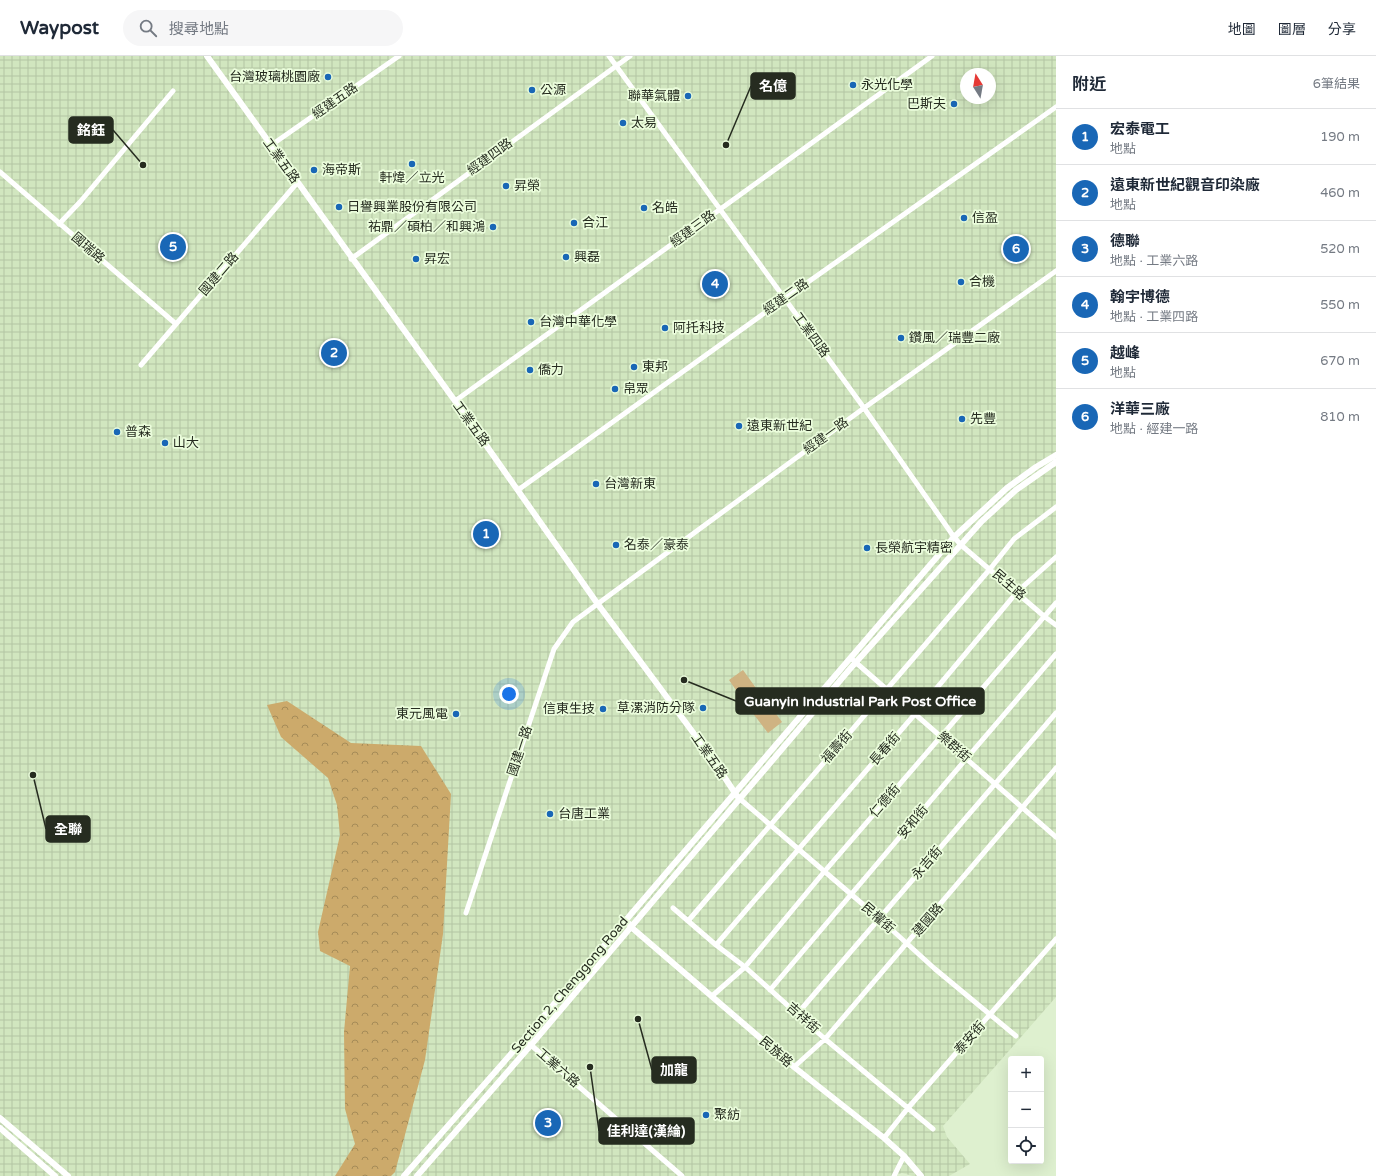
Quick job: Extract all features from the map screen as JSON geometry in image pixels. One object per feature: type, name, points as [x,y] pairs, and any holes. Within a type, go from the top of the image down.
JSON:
[{"type":"street","name":"工業五路","points":[[207,56],[351,259],[455,401],[598,604],[709,754],[734,793],[740,799]]},
{"type":"street","name":"經建五路","points":[[270,146],[399,56]]},
{"type":"street","name":"工業四路","points":[[609,56],[864,408],[954,537]]},
{"type":"street","name":"經建四路","points":[[351,259],[630,56]]},
{"type":"street","name":"經建三路","points":[[455,401],[932,56]]},
{"type":"street","points":[[59,224],[80,202],[173,91]]},
{"type":"street","name":"經建二路","points":[[518,490],[784,299],[1056,107]]},
{"type":"street","name":"國瑞路","points":[[0,172],[176,324]]},
{"type":"street","name":"國建二路","points":[[141,365],[297,183]]},
{"type":"street","name":"經建一路","points":[[598,604],[864,408],[1056,271]]},
{"type":"street","name":"Section 2, Chenggong Road","points":[[404,1176],[524,1039],[954,537],[1007,488],[1036,467],[1056,455]]},
{"type":"street","name":"Section 2, Chenggong Road","points":[[417,1176],[531,1045],[856,662],[982,521],[1016,490],[1056,462]]},
{"type":"street","name":"福壽街","points":[[688,921],[887,690],[1014,539],[1056,507]]},
{"type":"street","name":"民生路","points":[[954,537],[961,545],[1056,625]]},
{"type":"street","name":"長春街","points":[[716,945],[915,714],[1017,592],[1056,556]]},
{"type":"street","name":"仁德街","points":[[712,996],[745,967],[824,872],[1056,603]]},
{"type":"street","name":"國建一路","points":[[466,913],[554,649],[573,622],[598,604]]},
{"type":"street","name":"安和街","points":[[770,990],[1056,654]]},
{"type":"street","name":"樂群街","points":[[851,658],[1056,837]]},
{"type":"street","name":"永吉街","points":[[798,1013],[1056,713]]},
{"type":"street","name":"建國路","points":[[794,1067],[825,1039],[1056,768]]},
{"type":"street","name":"民權街","points":[[740,799],[880,919],[935,969],[1016,1036]]},
{"type":"street","name":"吉祥街","points":[[673,908],[716,945],[745,967],[798,1013],[825,1039],[933,1129]]},
{"type":"street","points":[[627,918],[631,927]]},
{"type":"street","name":"民族路","points":[[631,927],[794,1067],[884,1138],[904,1156],[921,1176]]},
{"type":"street","name":"泰安街","points":[[884,1138],[908,1108],[1056,939]]},
{"type":"street","name":"工業六路","points":[[524,1039],[682,1176]]},
{"type":"street","points":[[0,1118],[68,1176]]},
{"type":"street","points":[[0,1128],[55,1176]]},
{"type":"street","points":[[894,1176],[904,1156]]},
{"type":"shaded area","points":[[0,56],[1056,56],[1056,997],[943,1126],[947,1137],[970,1164],[949,1176],[913,1176],[902,1173],[892,1176],[0,1176]]},
{"type":"shaded area","points":[[743,670],[761,695],[747,706],[729,680]]},
{"type":"shaded area","points":[[763,696],[782,722],[768,733],[748,707]]},
{"type":"green space","points":[[287,701],[351,743],[421,746],[451,794],[443,934],[425,1060],[395,1172],[391,1176],[335,1176],[355,1144],[345,1109],[344,1032],[350,966],[320,951],[318,932],[340,835],[337,805],[328,778],[281,737],[267,705]]},
{"type":"place","name":"台灣玻璃桃園廠","points":[[328,77]]},
{"type":"place","name":"永光化學","points":[[853,85]]},
{"type":"place","name":"公源","points":[[532,90]]},
{"type":"place","name":"聯華氣體","points":[[688,96]]},
{"type":"place","name":"巴斯夫","points":[[954,104]]},
{"type":"place","name":"太易","points":[[623,123]]},
{"type":"place","name":"名億","points":[[726,145]]},
{"type":"place","name":"軒煒／立光","points":[[412,164]]},
{"type":"place","name":"銘鈺","points":[[143,165]]},
{"type":"place","name":"海帝斯","points":[[314,170]]},
{"type":"place","name":"昇榮","points":[[506,186]]},
{"type":"place","name":"日譽興業股份有限公司","points":[[339,207]]},
{"type":"place","name":"名皓","points":[[644,208]]},
{"type":"place","name":"信盈","points":[[964,218]]},
{"type":"place","name":"合江","points":[[574,223]]},
{"type":"place","name":"祐鼎／碩柏／和興鴻","points":[[493,227]]},
{"type":"place","name":"越峰","points":[[173,247]]},
{"type":"place","name":"洋華三廠","points":[[1016,249]]},
{"type":"place","name":"興磊","points":[[566,257]]},
{"type":"place","name":"昇宏","points":[[416,259]]},
{"type":"place","name":"合機","points":[[961,282]]},
{"type":"place","name":"翰宇博德","points":[[715,284]]},
{"type":"place","name":"台灣中華化學","points":[[531,322]]},
{"type":"place","name":"阿托科技","points":[[665,328]]},
{"type":"place","name":"鑽風／瑞豐二廠","points":[[901,338]]},
{"type":"place","name":"遠東新世紀觀音印染廠","points":[[334,353]]},
{"type":"place","name":"東邦","points":[[634,367]]},
{"type":"place","name":"僑力","points":[[530,370]]},
{"type":"place","name":"帛眾","points":[[615,389]]},
{"type":"place","name":"先豐","points":[[962,419]]},
{"type":"place","name":"遠東新世紀","points":[[739,426]]},
{"type":"place","name":"普森","points":[[117,432]]},
{"type":"place","name":"山大","points":[[165,443]]},
{"type":"place","name":"台灣新東","points":[[596,484]]},
{"type":"place","name":"宏泰電工","points":[[486,534]]},
{"type":"place","name":"名泰／豪泰","points":[[616,545]]},
{"type":"place","name":"長榮航宇精密","points":[[867,548]]},
{"type":"place","name":"Guanyin Industrial Park Post Office","points":[[684,680]]},
{"type":"place","name":"草漯消防分隊","points":[[703,708]]},
{"type":"place","name":"信東生技","points":[[603,709]]},
{"type":"place","name":"東元風電","points":[[456,714]]},
{"type":"place","name":"全聯","points":[[33,775]]},
{"type":"place","name":"台唐工業","points":[[550,814]]},
{"type":"place","name":"加龍","points":[[638,1019]]},
{"type":"place","name":"佳利達(漢綸)","points":[[590,1067]]},
{"type":"place","name":"聚紡","points":[[706,1115]]},
{"type":"place","name":"德聯","points":[[548,1123]]}]
